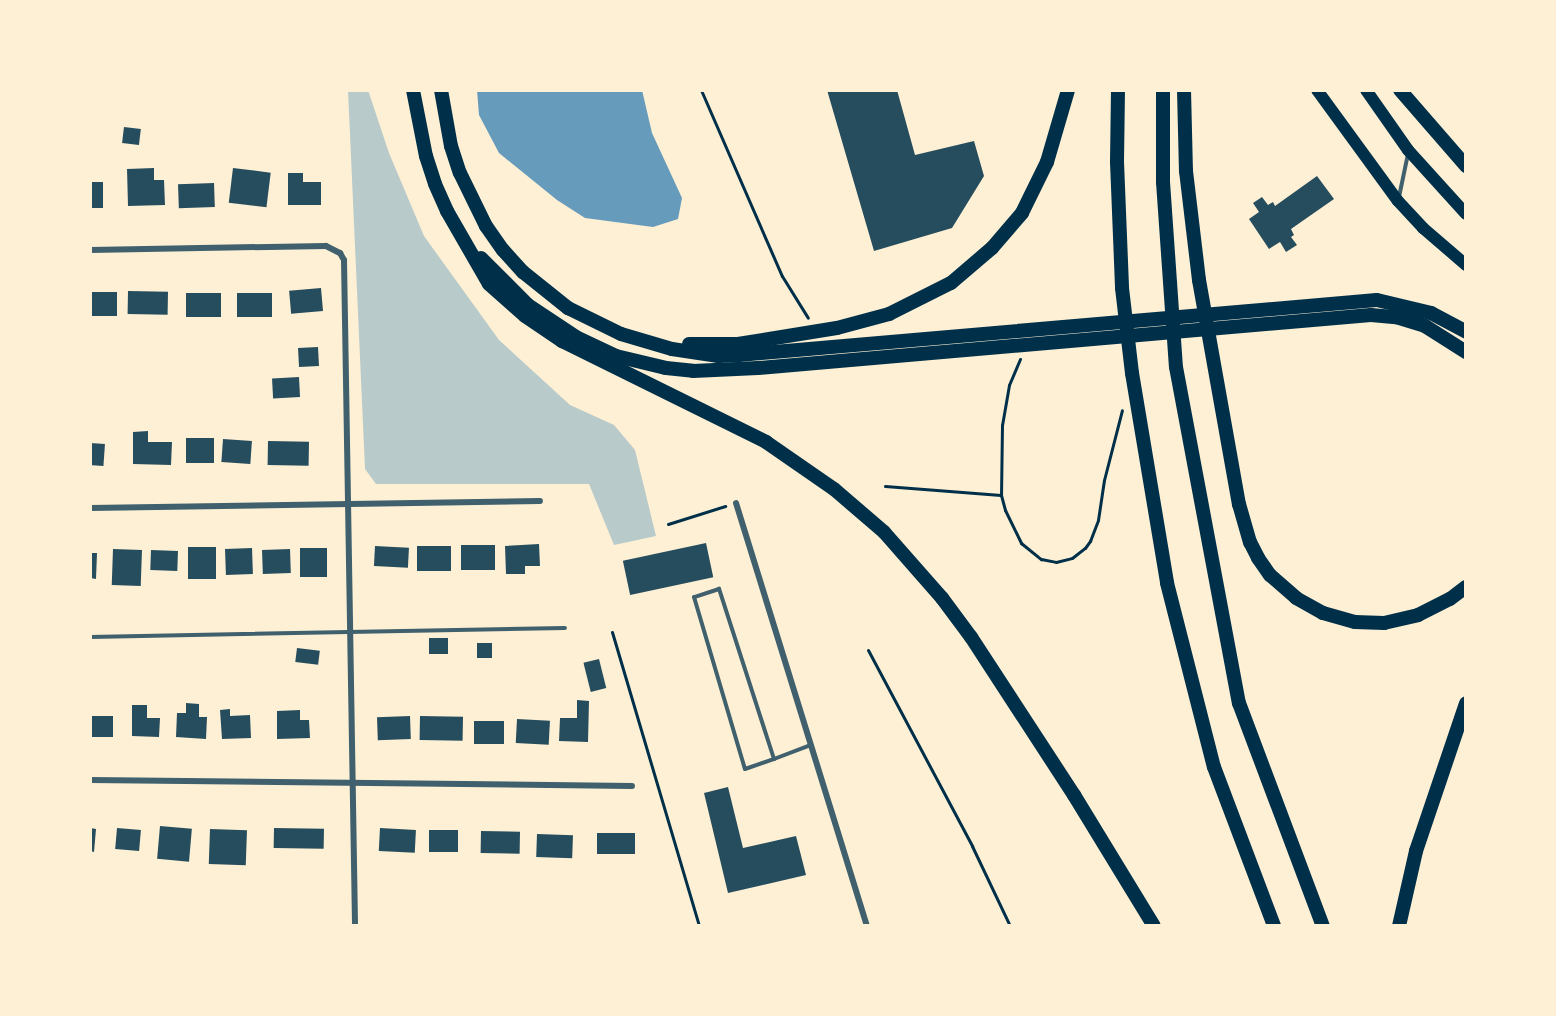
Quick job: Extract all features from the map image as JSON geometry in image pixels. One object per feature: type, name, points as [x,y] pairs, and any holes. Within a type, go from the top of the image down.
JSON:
[{"type":"highway","points":[[413,90],[426,156],[435,184],[461,237],[489,284],[543,330],[586,354],[714,414],[766,442],[827,483],[884,532],[942,598],[971,637],[1074,795],[1154,926]]},
{"type":"highway","points":[[441,90],[451,146],[460,173],[486,226],[503,250],[537,285],[568,308],[594,323],[642,341],[697,354],[739,355],[1377,300],[1431,313],[1466,333]]},
{"type":"highway","points":[[642,341],[738,344],[817,332],[865,321],[910,306],[951,283],[992,249],[1009,230],[1034,192],[1057,132],[1068,90]]},
{"type":"highway","points":[[1118,90],[1117,162],[1122,288],[1132,373],[1167,583],[1214,767],[1274,926]]},
{"type":"highway","points":[[1163,90],[1163,182],[1168,283],[1176,367],[1239,703],[1323,926]]},
{"type":"highway","points":[[1184,90],[1186,171],[1200,280],[1239,504],[1250,542],[1270,575],[1296,598],[1340,619],[1384,623],[1418,615],[1450,599],[1466,587]]},
{"type":"highway","points":[[1400,90],[1466,166]]},
{"type":"highway","points":[[461,237],[512,291],[548,320],[606,352],[666,368],[720,371],[1382,315],[1425,326],[1466,352]]},
{"type":"highway","points":[[1399,926],[1416,851],[1466,703]]},
{"type":"main road","points":[[1317,90],[1398,201],[1423,228],[1466,265]]},
{"type":"main road","points":[[1366,90],[1408,150],[1466,214]]},
{"type":"street","points":[[90,250],[326,246],[334,248],[344,260],[355,926]]},
{"type":"street","points":[[90,508],[540,501]]},
{"type":"street","points":[[736,503],[867,926]]},
{"type":"street","points":[[90,780],[632,786]]},
{"type":"lane","points":[[1398,201],[1408,150]]},
{"type":"lane","points":[[774,759],[718,590],[694,597],[745,769],[774,759],[811,745]]},
{"type":"lane","points":[[90,637],[565,628]]},
{"type":"path","points":[[701,90],[782,276],[817,332]]},
{"type":"path","points":[[1029,344],[1012,374],[1006,401],[1000,462],[1001,495],[1014,532],[1034,555],[1056,562],[1079,554],[1094,532],[1104,480],[1123,405]]},
{"type":"path","points":[[885,486],[1001,495]]},
{"type":"path","points":[[668,524],[736,503]]},
{"type":"path","points":[[612,632],[699,926]]},
{"type":"path","points":[[868,650],[972,846],[1010,926]]},
{"type":"shaded area","points":[[348,90],[368,90],[389,153],[424,236],[499,340],[570,405],[614,425],[635,450],[656,536],[614,545],[589,484],[376,484],[365,469]]},
{"type":"water","points":[[477,90],[642,90],[652,133],[682,198],[678,219],[653,227],[585,218],[557,200],[499,153],[479,115]]},
{"type":"building","points":[[827,90],[897,90],[915,155],[974,141],[984,176],[952,228],[874,251]]},
{"type":"building","points":[[124,127],[141,129],[139,145],[122,143]]},
{"type":"building","points":[[154,168],[154,180],[164,180],[165,205],[128,206],[127,169]]},
{"type":"building","points":[[233,168],[271,173],[266,207],[229,203]]},
{"type":"building","points":[[288,173],[303,173],[303,182],[321,182],[321,205],[288,205]]},
{"type":"building","points":[[1317,176],[1334,199],[1291,229],[1294,235],[1291,237],[1297,245],[1286,252],[1280,242],[1269,249],[1249,219],[1259,212],[1253,203],[1262,197],[1268,205],[1273,202],[1275,206]]},
{"type":"building","points":[[90,182],[103,182],[103,208],[90,208]]},
{"type":"building","points":[[214,183],[215,207],[179,208],[178,184]]},
{"type":"building","points":[[321,288],[323,311],[291,314],[289,291]]},
{"type":"building","points":[[128,291],[168,292],[168,315],[128,314]]},
{"type":"building","points":[[90,292],[117,292],[117,316],[90,316]]},
{"type":"building","points":[[186,293],[221,293],[221,317],[186,317]]},
{"type":"building","points":[[237,293],[272,293],[272,317],[237,317]]},
{"type":"building","points":[[318,347],[319,366],[299,367],[298,348]]},
{"type":"building","points":[[299,377],[300,397],[273,398],[272,378]]},
{"type":"building","points":[[148,431],[148,442],[172,442],[171,465],[133,464],[133,432]]},
{"type":"building","points":[[186,438],[214,438],[214,463],[186,463]]},
{"type":"building","points":[[223,439],[252,441],[250,464],[221,462]]},
{"type":"building","points":[[268,441],[309,442],[309,466],[268,465]]},
{"type":"building","points":[[90,443],[105,444],[103,466],[90,465]]},
{"type":"building","points":[[706,543],[713,577],[630,595],[623,561]]},
{"type":"building","points":[[539,544],[540,566],[525,566],[525,574],[506,574],[505,546]]},
{"type":"building","points":[[461,545],[495,545],[495,570],[461,570]]},
{"type":"building","points":[[375,546],[409,548],[408,568],[374,566]]},
{"type":"building","points":[[417,546],[451,546],[451,571],[417,571]]},
{"type":"building","points":[[188,547],[216,547],[216,579],[188,579]]},
{"type":"building","points":[[252,548],[253,574],[226,575],[225,549]]},
{"type":"building","points":[[300,548],[327,548],[327,577],[300,577]]},
{"type":"building","points":[[113,549],[142,550],[141,586],[112,585]]},
{"type":"building","points":[[290,549],[291,573],[263,574],[262,550]]},
{"type":"building","points":[[151,550],[178,551],[177,571],[150,570]]},
{"type":"building","points":[[90,553],[97,553],[96,579],[90,578]]},
{"type":"building","points":[[429,638],[448,638],[448,654],[429,654]]},
{"type":"building","points":[[477,643],[492,643],[492,658],[477,658]]},
{"type":"building","points":[[297,648],[320,651],[318,665],[295,662]]},
{"type":"building","points":[[599,659],[606,688],[591,692],[583,663]]},
{"type":"building","points":[[577,700],[589,701],[588,742],[559,741],[560,718],[577,718]]},
{"type":"building","points":[[186,703],[199,704],[199,717],[207,717],[206,739],[176,737],[177,713],[186,713]]},
{"type":"building","points":[[132,705],[147,705],[147,718],[160,718],[159,737],[132,736]]},
{"type":"building","points":[[230,709],[230,716],[250,715],[251,738],[222,739],[220,710]]},
{"type":"building","points":[[300,710],[300,720],[309,720],[310,738],[277,739],[277,711]]},
{"type":"building","points":[[90,716],[113,716],[113,737],[90,737]]},
{"type":"building","points":[[410,716],[411,739],[378,740],[377,717]]},
{"type":"building","points":[[420,716],[463,717],[463,741],[420,740]]},
{"type":"building","points":[[517,719],[550,721],[549,745],[516,743]]},
{"type":"building","points":[[474,721],[504,721],[504,744],[474,744]]},
{"type":"building","points":[[728,787],[743,848],[796,836],[806,875],[728,893],[704,793]]},
{"type":"building","points":[[160,826],[192,829],[189,862],[157,859]]},
{"type":"building","points":[[90,828],[96,829],[94,852],[90,851]]},
{"type":"building","points":[[117,828],[141,830],[139,851],[115,849]]},
{"type":"building","points":[[274,828],[324,829],[324,849],[274,848]]},
{"type":"building","points":[[380,828],[416,830],[415,853],[379,851]]},
{"type":"building","points":[[210,829],[247,830],[246,865],[209,864]]},
{"type":"building","points":[[429,830],[458,830],[458,852],[429,852]]},
{"type":"building","points":[[481,831],[520,832],[520,854],[481,853]]},
{"type":"building","points":[[597,833],[635,833],[635,854],[597,854]]},
{"type":"building","points":[[537,834],[573,835],[572,858],[536,857]]}]
